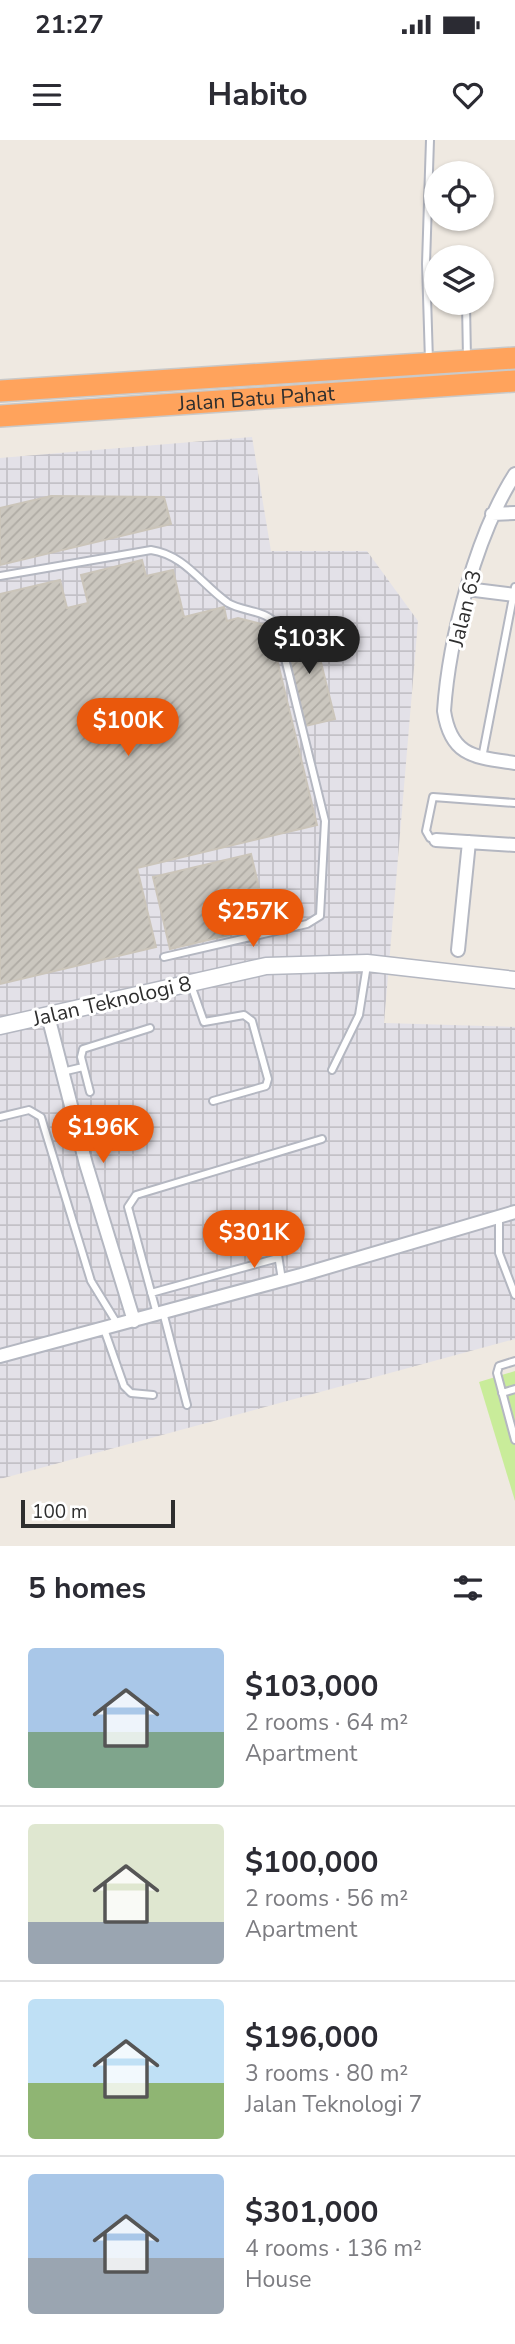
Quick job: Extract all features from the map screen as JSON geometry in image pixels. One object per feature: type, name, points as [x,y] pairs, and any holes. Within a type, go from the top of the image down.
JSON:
[{"type":"highway","name":"Jalan Batu Pahat","points":[[0,391],[515,358]]},
{"type":"highway","name":"Jalan Batu Pahat","points":[[0,416],[515,381]]},
{"type":"street","name":"Jalan 63","points":[[482,758],[457,746],[447,729],[444,710],[467,589],[492,514],[515,474]]},
{"type":"street","points":[[492,514],[515,513]]},
{"type":"street","points":[[467,589],[514,593]]},
{"type":"street","points":[[482,758],[515,763]]},
{"type":"street","points":[[436,840],[515,845]]},
{"type":"street","points":[[458,950],[469,842]]},
{"type":"street","name":"Jalan Teknologi 8","points":[[0,1026],[266,966],[367,963],[515,980]]},
{"type":"street","points":[[48,1016],[86,1164],[134,1321]]},
{"type":"street","points":[[0,1356],[282,1280],[515,1212]]},
{"type":"lane","points":[[429,363],[425,264],[430,140]]},
{"type":"lane","points":[[466,315],[467,361]]},
{"type":"lane","points":[[0,576],[151,550],[162,551],[179,559],[226,601],[271,617],[277,626],[325,821],[320,916],[307,924],[164,957]]},
{"type":"lane","points":[[482,758],[514,593]]},
{"type":"lane","points":[[436,840],[430,838],[426,831],[433,797],[515,803]]},
{"type":"lane","points":[[332,1070],[359,1015],[367,963]]},
{"type":"lane","points":[[191,983],[204,1022],[244,1016],[252,1021],[268,1079],[266,1086],[213,1101]]},
{"type":"lane","points":[[90,1092],[81,1057],[87,1046],[150,1028]]},
{"type":"lane","points":[[62,1072],[83,1067]]},
{"type":"lane","points":[[0,1117],[29,1110],[41,1117],[91,1281],[118,1325]]},
{"type":"lane","points":[[187,1405],[160,1313],[151,1293],[128,1207],[136,1195],[322,1139]]},
{"type":"lane","points":[[499,1217],[499,1253],[515,1295]]},
{"type":"lane","points":[[276,1242],[282,1280]]},
{"type":"lane","points":[[151,1293],[278,1258]]},
{"type":"lane","points":[[104,1329],[124,1386],[131,1393],[153,1395]]},
{"type":"lane","points":[[515,1361],[499,1366],[497,1373],[515,1440]]},
{"type":"lane","points":[[502,1393],[515,1389]]},
{"type":"shaded area","points":[[252,437],[271,551],[367,551],[418,621],[384,1023],[515,1027],[515,1339],[0,1479],[0,984],[137,868],[317,825],[269,626],[238,618],[227,621],[224,607],[184,617],[173,570],[146,576],[142,560],[82,575],[88,603],[67,608],[60,580],[0,594],[0,458]]},
{"type":"green space","points":[[515,1371],[515,1501],[479,1382]]},
{"type":"building","points":[[51,496],[164,497],[171,524],[0,565],[0,508]]},
{"type":"building","points":[[142,560],[146,576],[173,570],[184,617],[224,607],[227,621],[238,618],[269,626],[317,825],[137,868],[156,947],[0,984],[0,594],[60,580],[67,608],[88,603],[81,575]]},
{"type":"building","points":[[312,626],[335,719],[305,726],[283,633]]},
{"type":"building","points":[[251,854],[268,926],[170,949],[153,877]]}]
